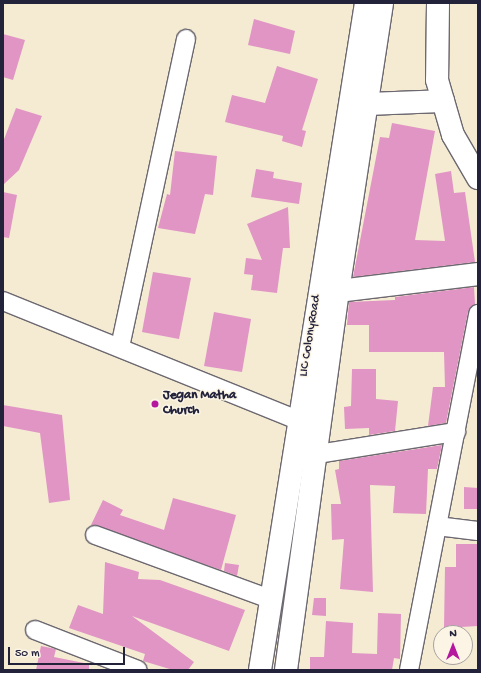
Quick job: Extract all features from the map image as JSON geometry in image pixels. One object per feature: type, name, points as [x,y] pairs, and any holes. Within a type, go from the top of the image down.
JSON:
[{"type":"main road","name":"LIC ColonyRoad","points":[[260,670],[297,420],[366,3]]},
{"type":"main road","name":"LIC ColonyRoad","points":[[286,670],[318,454],[338,291],[382,3]]},
{"type":"main road","points":[[438,3],[437,80],[453,135],[478,178]]},
{"type":"main road","points":[[366,104],[443,101]]},
{"type":"main road","points":[[338,291],[478,274]]},
{"type":"street","points":[[120,348],[186,39]]},
{"type":"street","points":[[3,301],[297,420]]},
{"type":"street","points":[[409,670],[478,314]]},
{"type":"street","points":[[318,454],[456,432]]},
{"type":"street","points":[[437,526],[478,531]]},
{"type":"street","points":[[95,535],[270,599]]},
{"type":"street","points":[[35,630],[138,670]]},
{"type":"building","points":[[254,19],[295,31],[290,54],[248,45]]},
{"type":"building","points":[[3,34],[25,40],[13,80],[3,77]]},
{"type":"building","points":[[277,66],[318,79],[302,130],[306,131],[302,147],[282,141],[283,136],[225,122],[232,95],[265,103]]},
{"type":"building","points":[[16,108],[42,116],[19,170],[3,185],[3,142]]},
{"type":"building","points":[[392,123],[435,131],[415,240],[445,241],[435,174],[451,171],[454,193],[465,192],[475,262],[353,277],[380,137],[389,138]]},
{"type":"building","points":[[175,151],[217,156],[213,195],[205,194],[195,234],[158,228],[167,194],[170,195]]},
{"type":"building","points":[[256,169],[274,172],[273,178],[302,183],[299,204],[251,197]]},
{"type":"building","points":[[3,192],[17,195],[9,238],[3,237]]},
{"type":"building","points":[[288,207],[290,248],[283,248],[277,293],[251,290],[253,275],[244,274],[246,258],[262,260],[247,224]]},
{"type":"building","points":[[153,272],[191,278],[179,339],[142,332]]},
{"type":"building","points":[[474,287],[475,304],[468,312],[446,423],[428,426],[433,387],[445,387],[444,352],[369,352],[369,325],[347,325],[349,302],[395,300],[395,297]]},
{"type":"building","points":[[214,312],[251,319],[242,372],[204,366]]},
{"type":"building","points":[[352,369],[376,369],[376,399],[398,401],[395,431],[369,435],[369,428],[345,429],[344,407],[351,406]]},
{"type":"building","points":[[3,405],[62,415],[70,500],[49,503],[40,433],[3,426]]},
{"type":"building","points":[[442,445],[437,469],[428,469],[426,514],[393,513],[395,486],[370,485],[373,592],[340,589],[344,539],[332,540],[331,504],[341,504],[335,470],[339,469],[339,461]]},
{"type":"building","points":[[464,487],[478,488],[478,509],[464,509]]},
{"type":"building","points":[[173,498],[236,515],[221,570],[91,525],[103,500],[123,510],[120,515],[164,530]]},
{"type":"building","points":[[456,544],[478,544],[478,626],[444,625],[445,567],[456,567]]},
{"type":"building","points":[[105,562],[139,572],[138,579],[160,580],[245,610],[229,651],[132,616],[194,662],[188,670],[173,670],[143,661],[145,654],[69,628],[78,605],[103,614]]},
{"type":"building","points":[[225,563],[239,565],[237,576],[224,571]]},
{"type":"building","points":[[314,598],[326,598],[326,616],[312,615]]},
{"type":"building","points":[[378,613],[401,614],[400,659],[394,658],[392,670],[310,670],[310,657],[324,657],[326,621],[353,623],[352,653],[377,654]]},
{"type":"building","points":[[41,646],[56,649],[54,657],[89,664],[89,670],[36,670]]},
{"type":"place","name":"Jegan Matha Church","points":[[155,404]]}]
